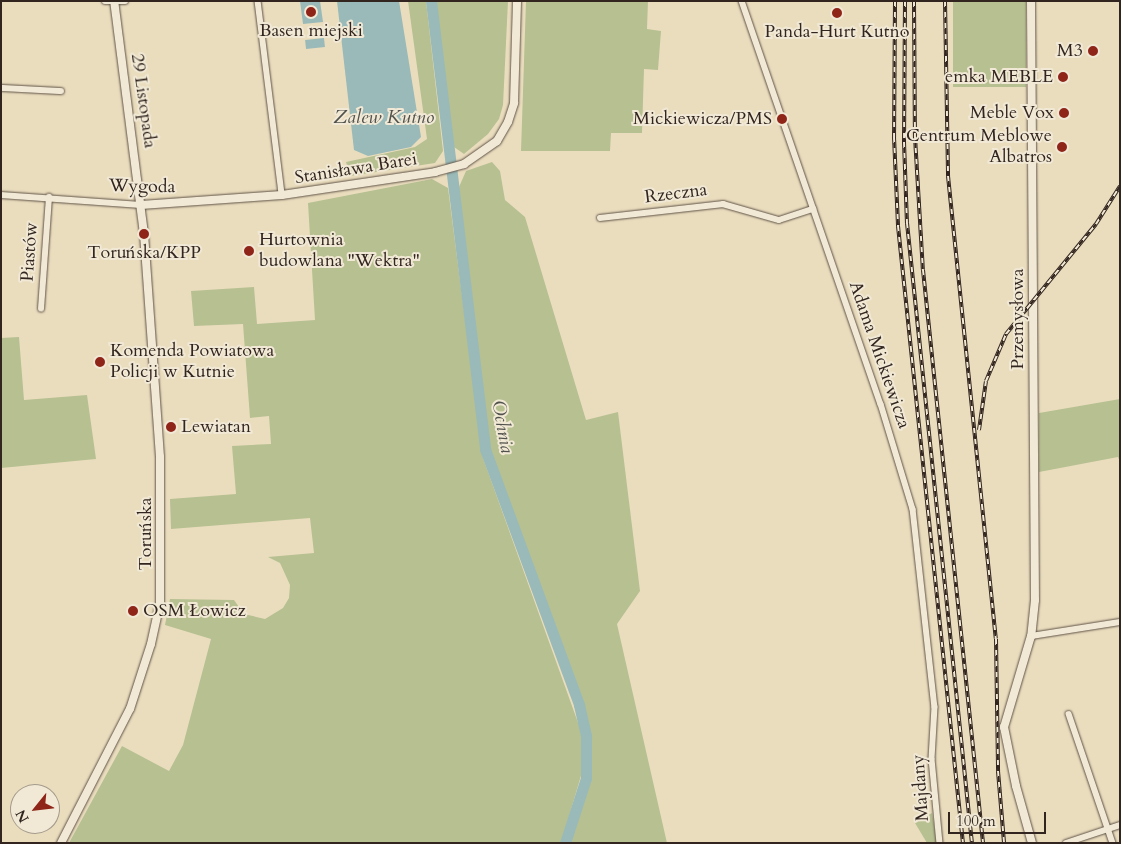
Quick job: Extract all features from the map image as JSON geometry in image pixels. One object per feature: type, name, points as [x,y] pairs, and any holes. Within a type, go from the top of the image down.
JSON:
[{"type":"street","points":[[105,1],[125,1]]},
{"type":"street","points":[[258,1],[282,195]]},
{"type":"street","name":"Stanisława Barei","points":[[282,195],[435,172],[464,164],[497,141],[508,122],[514,93],[517,1]]},
{"type":"street","name":"Adama Mickiewicza","points":[[742,1],[881,404],[913,509],[932,670],[935,731]]},
{"type":"street","name":"Przemysłowa","points":[[1031,1],[1035,600],[1031,636],[1004,727],[1016,786],[1032,843]]},
{"type":"street","name":"29 Listopada","points":[[114,2],[141,205]]},
{"type":"street","points":[[1,88],[61,90]]},
{"type":"street","name":"Wygoda","points":[[1,195],[141,205],[282,195]]},
{"type":"street","name":"Piastów","points":[[41,309],[49,197]]},
{"type":"street","name":"Rzeczna","points":[[600,218],[723,204],[779,220],[813,209]]},
{"type":"street","name":"Toruńska","points":[[61,843],[130,709],[151,644],[160,603],[160,457],[141,205]]},
{"type":"street","points":[[1031,636],[1120,622]]},
{"type":"street","points":[[1069,714],[1113,843]]},
{"type":"street","name":"Majdany","points":[[935,731],[932,759],[940,843]]},
{"type":"street","points":[[1066,843],[1120,825]]},
{"type":"green space","points":[[408,1],[426,1],[443,151],[435,163],[350,176],[346,162],[415,147],[427,139]]},
{"type":"green space","points":[[435,1],[508,1],[503,105],[499,119],[488,134],[464,154],[454,147],[451,137]]},
{"type":"green space","points":[[526,1],[648,1],[647,29],[661,31],[658,70],[644,69],[642,133],[611,133],[610,151],[521,151]]},
{"type":"green space","points":[[953,1],[1026,1],[1026,87],[953,87]]},
{"type":"green space","points":[[492,162],[500,171],[505,200],[525,217],[586,420],[618,412],[640,591],[617,624],[667,843],[568,843],[592,761],[588,728],[489,450],[460,209],[459,187],[466,171]]},
{"type":"green space","points":[[432,179],[448,188],[483,458],[581,731],[583,769],[561,843],[69,843],[122,746],[169,771],[183,745],[211,639],[165,625],[170,599],[234,600],[244,614],[265,619],[283,608],[289,598],[290,585],[280,563],[268,557],[314,553],[310,518],[171,529],[170,499],[236,494],[232,446],[271,444],[269,416],[250,418],[243,324],[194,326],[191,291],[254,287],[257,324],[315,320],[308,203]]},
{"type":"green space","points":[[19,337],[24,400],[87,395],[96,459],[1,468],[1,338]]},
{"type":"green space","points":[[1120,399],[1120,462],[1118,457],[1039,472],[1039,413]]},
{"type":"green space","points":[[932,813],[937,843],[927,843],[915,823]]},
{"type":"water","name":"Basen miejski","points":[[300,1],[320,1],[323,22],[303,24]]},
{"type":"water","name":"Zalew Kutno","points":[[337,1],[399,1],[421,137],[411,147],[368,156],[354,150]]},
{"type":"water","points":[[324,38],[325,47],[306,49],[305,40]]},
{"type":"waterway","name":"Ochnia","points":[[431,1],[485,449],[579,705],[586,736],[586,778],[565,843]]},
{"type":"railway","points":[[895,1],[894,137],[898,226],[963,843]]},
{"type":"railway","points":[[905,1],[904,142],[907,223],[972,843]]},
{"type":"railway","points":[[914,1],[915,137],[923,270],[983,843]]},
{"type":"railway","points":[[945,1],[948,176],[996,639],[998,771],[1004,843]]},
{"type":"railway","points":[[979,430],[986,381],[1006,334],[1096,224],[1120,186]]},
{"type":"place","name":"Basen miejski","points":[[311,12]]},
{"type":"place","name":"Panda-Hurt Kutno","points":[[837,13]]},
{"type":"place","name":"M3","points":[[1093,51]]},
{"type":"place","name":"emka MEBLE","points":[[1063,77]]},
{"type":"place","name":"Meble Vox","points":[[1064,113]]},
{"type":"place","name":"Mickiewicza/PMS","points":[[782,119]]},
{"type":"place","name":"Centrum Meblowe Albatros","points":[[1062,147]]},
{"type":"place","name":"Toruńska/KPP","points":[[144,234]]},
{"type":"place","name":"Hurtownia budowlana \"Wektra\"","points":[[249,251]]},
{"type":"place","name":"Komenda Powiatowa Policji w Kutnie","points":[[100,362]]},
{"type":"place","name":"Lewiatan","points":[[171,427]]},
{"type":"place","name":"OSM Łowicz","points":[[133,611]]}]
